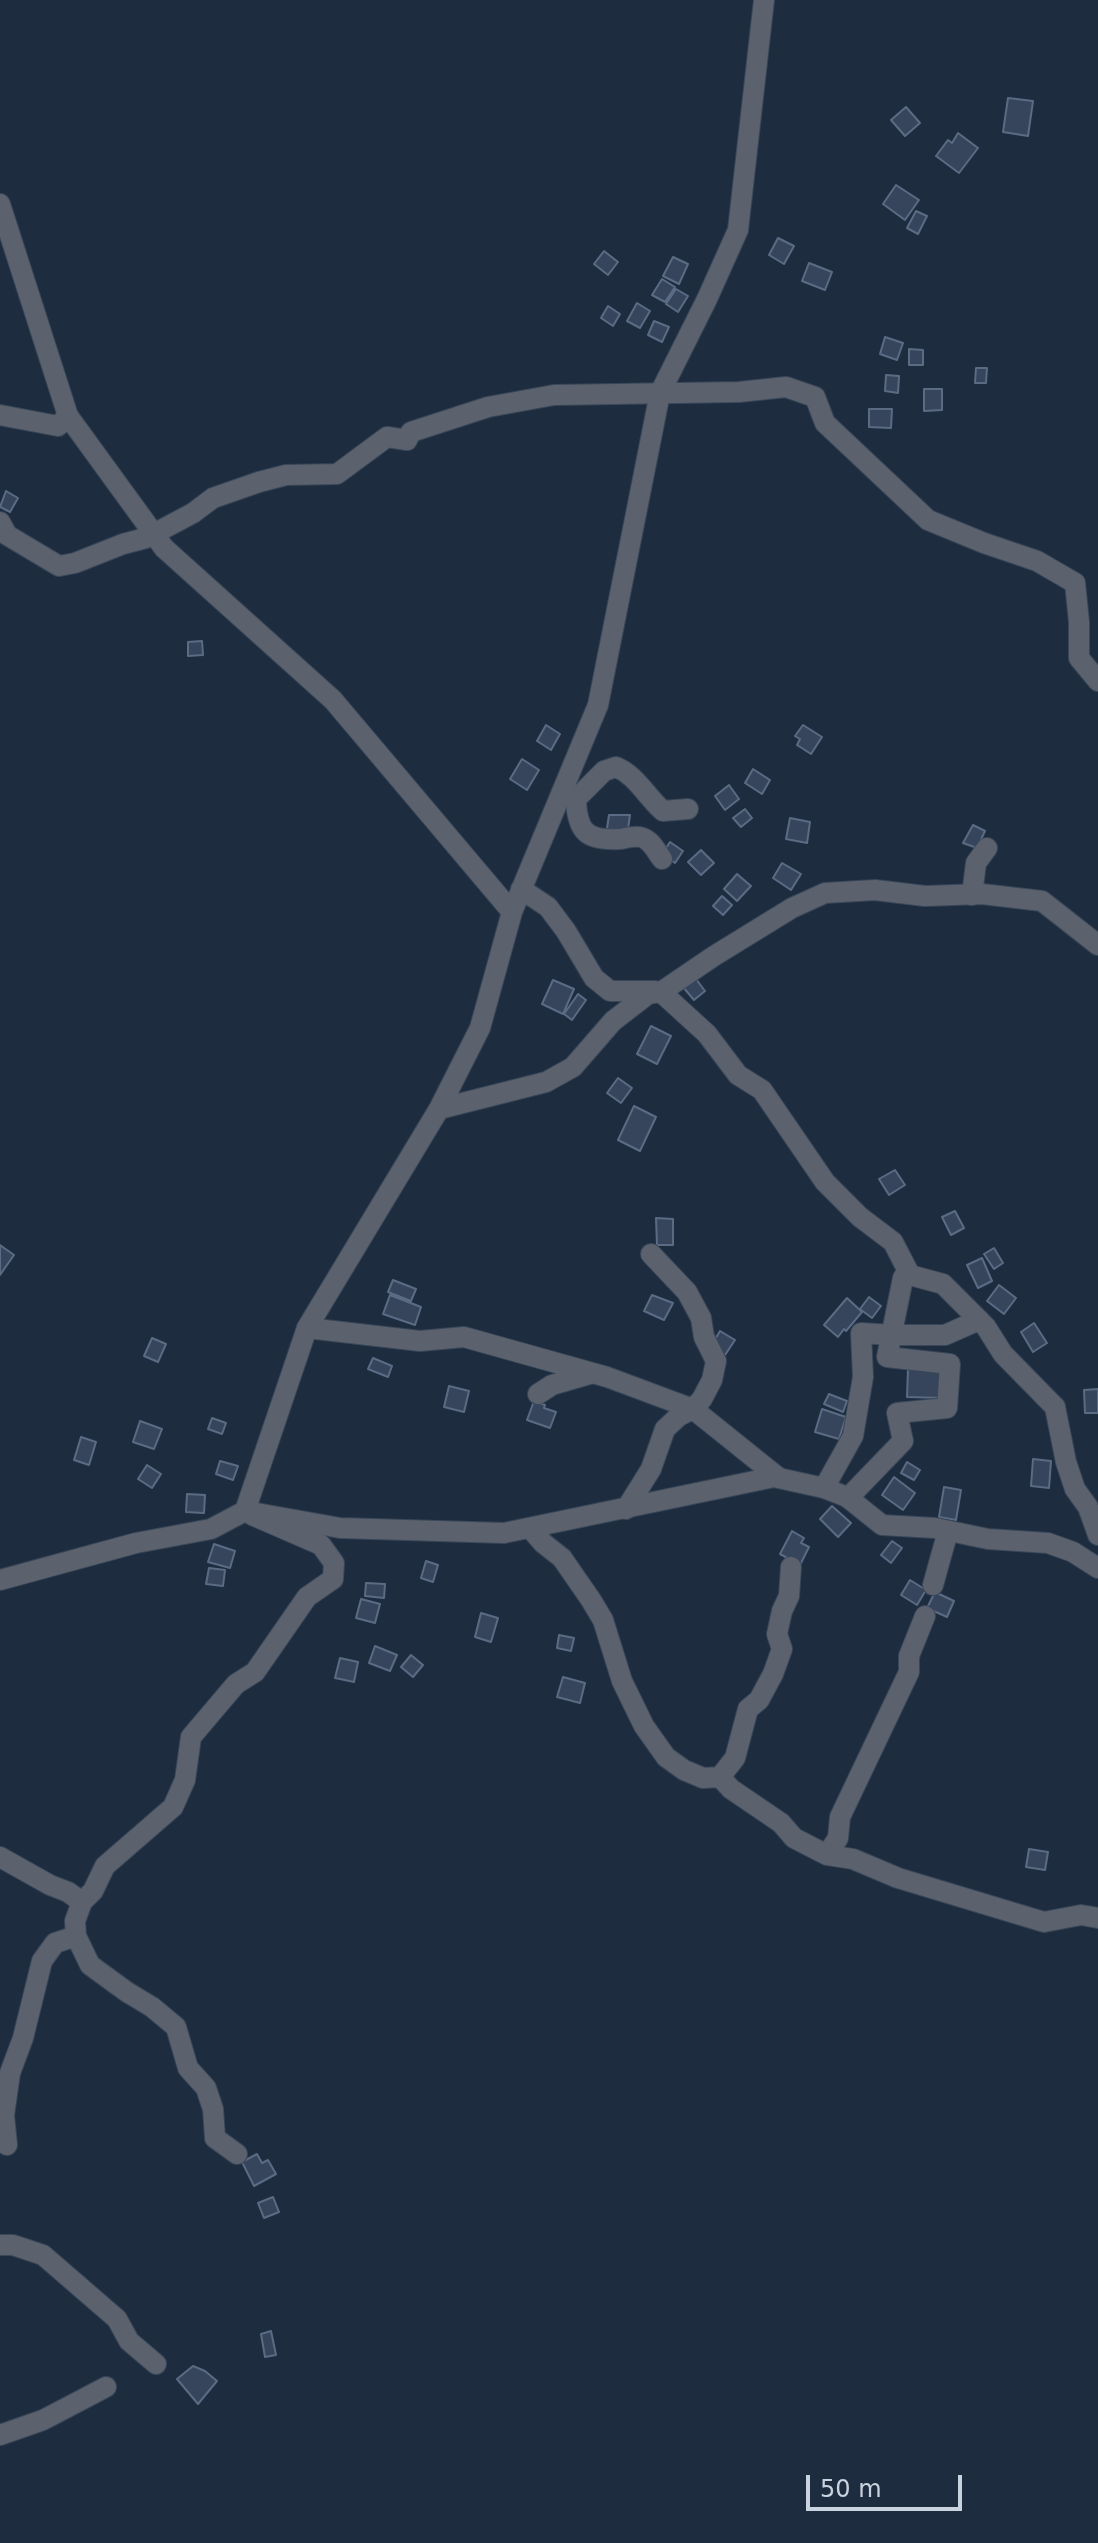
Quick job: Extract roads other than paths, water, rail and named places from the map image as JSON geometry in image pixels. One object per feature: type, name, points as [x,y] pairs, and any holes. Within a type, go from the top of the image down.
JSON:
[{"type":"street","points":[[245,1511],[307,1328],[439,1109],[480,1028],[512,912],[570,793],[598,705],[660,393],[738,230],[764,0]]},
{"type":"street","points":[[0,204],[68,416],[153,534],[164,548],[333,700],[512,912]]},
{"type":"street","points":[[0,522],[7,535],[59,566],[153,534],[193,513],[213,498],[286,475],[337,474],[387,437],[407,440],[411,432],[488,407],[554,395],[739,392],[786,387],[815,397],[825,423],[928,520],[1037,561],[1075,583],[1079,658],[1098,681]]},
{"type":"street","points":[[0,415],[58,426],[68,416]]},
{"type":"street","points":[[570,793],[604,771],[616,767],[630,772],[648,797],[663,811],[688,809]]},
{"type":"street","points":[[570,793],[581,829],[595,838],[641,837],[651,843],[662,859]]},
{"type":"street","points":[[972,895],[976,863],[987,848]]},
{"type":"street","points":[[521,889],[548,907],[594,978],[610,991],[658,991],[707,1034],[738,1075],[762,1090],[825,1182],[860,1217],[893,1242],[910,1275]]},
{"type":"street","points":[[439,1109],[546,1082],[573,1067],[613,1021],[792,908],[825,893],[875,890],[925,896],[972,895],[1042,901],[1098,945]]},
{"type":"street","points":[[626,1509],[651,1469],[665,1429],[702,1399],[712,1380],[716,1361],[704,1337],[701,1318],[687,1292],[651,1254]]},
{"type":"street","points":[[848,1498],[903,1441],[897,1413],[947,1408],[950,1364],[887,1357],[903,1278],[910,1275],[943,1284],[986,1327],[1003,1354],[1055,1407],[1075,1489],[1088,1507],[1098,1535]]},
{"type":"street","points":[[824,1488],[853,1436],[863,1377],[861,1333],[945,1335],[979,1320]]},
{"type":"street","points":[[307,1328],[420,1341],[464,1337],[594,1373],[693,1409],[779,1478]]},
{"type":"street","points":[[538,1394],[572,1377],[594,1373]]},
{"type":"street","points":[[0,1580],[136,1543],[211,1529],[245,1511],[340,1528],[504,1533],[774,1477],[824,1488],[848,1498],[882,1525],[948,1531],[988,1539],[1048,1543],[1073,1552],[1098,1568]]},
{"type":"street","points":[[237,2154],[215,2138],[213,2109],[206,2088],[188,2068],[176,2027],[90,1965],[76,1936],[75,1921],[82,1902],[93,1891],[105,1866],[173,1807],[185,1780],[191,1737],[203,1721],[236,1684],[255,1672],[307,1597],[333,1579],[334,1563],[321,1545],[245,1511]]},
{"type":"street","points":[[530,1528],[562,1558],[603,1620],[622,1681],[644,1726],[666,1757],[684,1770],[703,1778],[720,1777],[735,1758],[748,1709],[759,1700],[773,1674],[782,1649],[777,1634],[789,1596],[791,1567]]},
{"type":"street","points":[[933,1585],[948,1531]]},
{"type":"street","points":[[827,1855],[838,1838],[840,1817],[909,1672],[909,1656],[925,1616]]},
{"type":"street","points":[[720,1777],[731,1789],[781,1823],[794,1838],[827,1855],[853,1859],[898,1878],[1044,1922],[1081,1915],[1098,1918]]},
{"type":"street","points":[[0,1857],[82,1902]]},
{"type":"street","points":[[7,2145],[4,2115],[10,2073],[26,2028],[42,1961],[55,1943],[76,1936]]},
{"type":"street","points":[[0,2245],[13,2245],[43,2255],[117,2319],[129,2341],[156,2364]]},
{"type":"street","points":[[0,2435],[43,2420],[106,2387]]}]
